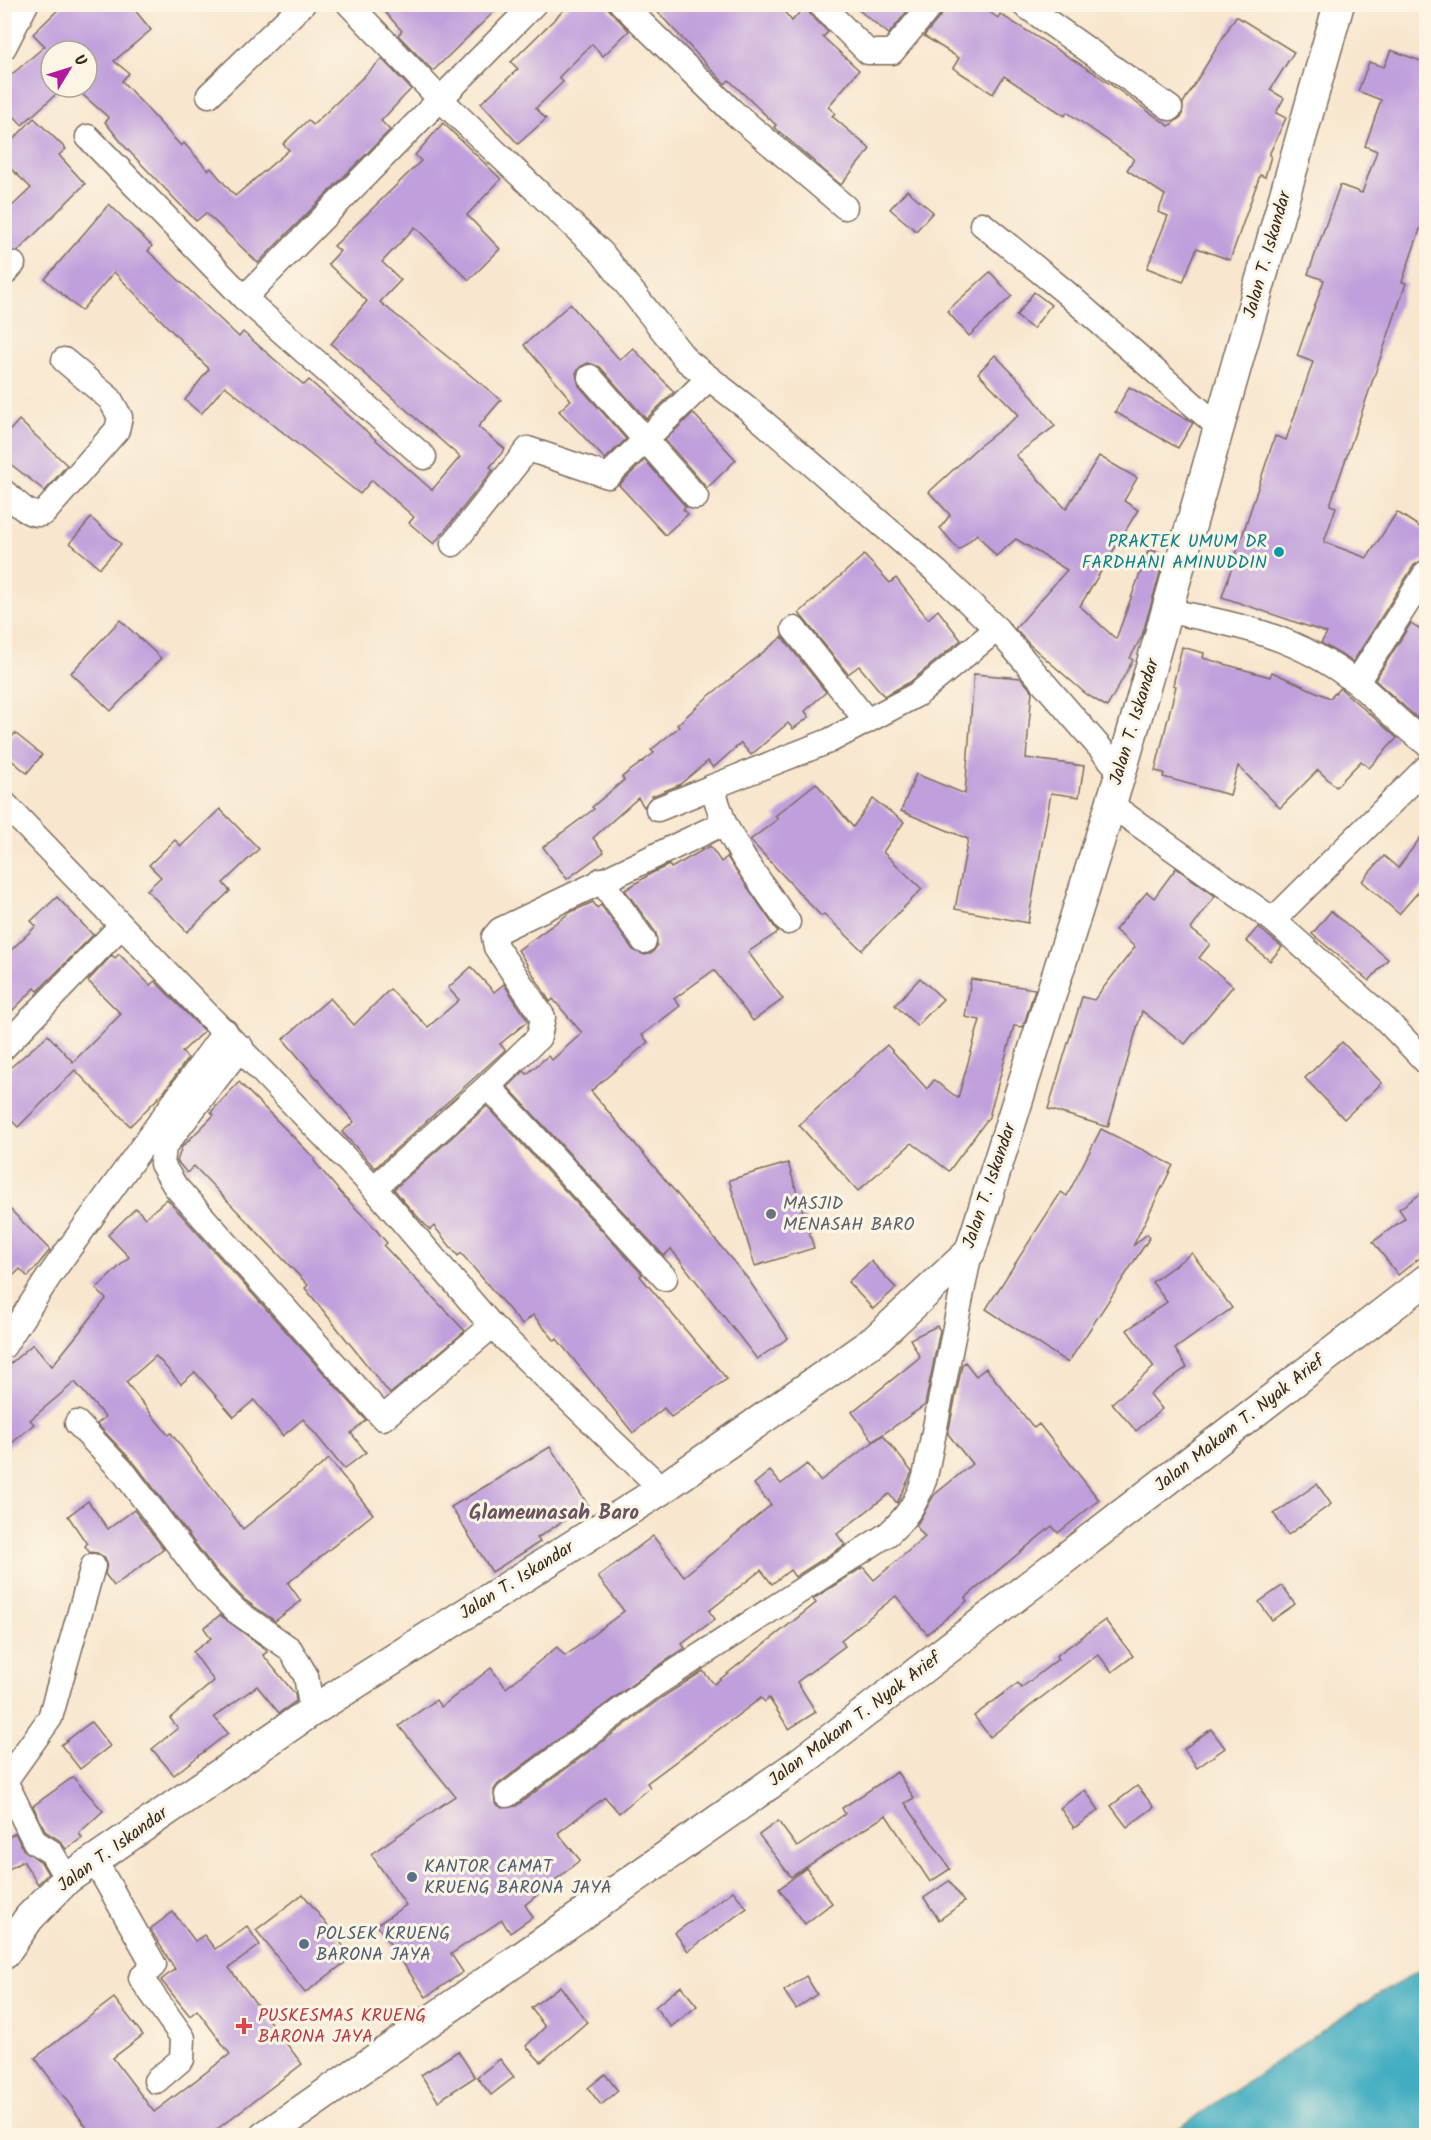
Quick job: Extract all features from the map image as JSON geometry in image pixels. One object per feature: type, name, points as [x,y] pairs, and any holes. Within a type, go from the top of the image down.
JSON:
[{"type":"street","points":[[4,47],[26,4]]},
{"type":"street","points":[[209,96],[303,4]]},
{"type":"street","points":[[349,4],[439,98],[602,253],[667,339],[686,360],[937,572],[997,629],[1121,772]]},
{"type":"street","points":[[244,298],[534,4]]},
{"type":"street","points":[[622,4],[732,111],[844,207]]},
{"type":"street","points":[[820,4],[868,52],[892,52],[932,4]]},
{"type":"street","points":[[1023,4],[1170,108]]},
{"type":"street","name":"Jalan T. Iskandar","points":[[4,1954],[29,1918],[67,1879],[312,1711],[662,1489],[875,1340],[970,1252],[1121,772],[1339,4]]},
{"type":"street","points":[[88,137],[244,298],[424,457]]},
{"type":"street","points":[[982,224],[1064,291],[1220,428]]},
{"type":"street","points":[[4,492],[30,514],[36,516],[44,513],[117,430],[120,417],[110,399],[63,360]]},
{"type":"street","points":[[590,376],[696,497]]},
{"type":"street","points":[[453,544],[528,449],[608,476],[709,378]]},
{"type":"street","points":[[1357,682],[1426,573]]},
{"type":"street","points":[[1168,611],[1238,624],[1299,645],[1357,682],[1426,742]]},
{"type":"street","points":[[794,629],[867,721]]},
{"type":"street","points":[[658,809],[829,741],[918,694],[997,629]]},
{"type":"street","points":[[1274,920],[1426,768]]},
{"type":"street","points":[[712,787],[724,823],[744,859],[788,922]]},
{"type":"street","points":[[4,803],[374,1188],[492,1326],[662,1489]]},
{"type":"street","points":[[1110,804],[1274,920],[1385,1019],[1426,1062]]},
{"type":"street","points":[[374,1188],[539,1037],[543,1017],[496,947],[494,937],[507,925],[724,823]]},
{"type":"street","points":[[601,880],[644,941]]},
{"type":"street","points":[[4,1047],[121,926]]},
{"type":"street","points":[[233,1039],[164,1147],[162,1164],[175,1186],[383,1418],[492,1326]]},
{"type":"street","points":[[4,1346],[48,1278],[233,1039]]},
{"type":"street","points":[[488,1086],[665,1278]]},
{"type":"street","points":[[507,1795],[653,1686],[888,1534],[905,1519],[917,1500],[926,1478],[970,1252]]},
{"type":"street","name":"Jalan Makam T. Nyak Arief","points":[[265,2136],[797,1765],[1426,1280]]},
{"type":"street","points":[[77,1423],[125,1474],[206,1580],[236,1611],[290,1649],[306,1676],[312,1711]]},
{"type":"street","points":[[67,1879],[51,1852],[35,1842],[5,1781],[50,1718],[93,1566]]},
{"type":"street","points":[[95,1861],[154,1965],[141,1978],[183,2038],[182,2059],[156,2081]]},
{"type":"water","points":[[1426,1967],[1426,2135],[1169,2135],[1354,2009]]},
{"type":"building","points":[[64,4],[130,4],[151,30],[114,61],[129,73],[122,81],[181,146],[184,143],[208,170],[211,168],[235,196],[289,150],[283,144],[308,120],[313,125],[382,59],[411,89],[381,121],[390,130],[258,263],[206,213],[196,221],[126,148],[105,122],[109,118],[88,99],[99,99],[99,39],[39,40],[33,34]]},
{"type":"building","points":[[378,4],[502,4],[433,71],[398,35],[402,31]]},
{"type":"building","points":[[570,4],[604,4],[629,31],[603,56],[592,44],[559,77],[563,82],[536,108],[546,119],[518,144],[481,103],[518,69],[511,62]]},
{"type":"building","points":[[650,4],[778,4],[792,21],[806,5],[810,14],[828,32],[823,37],[859,70],[828,107],[835,113],[832,116],[870,149],[841,185],[774,127],[776,125],[729,80],[725,84]]},
{"type":"building","points":[[851,4],[913,4],[889,34]]},
{"type":"building","points":[[946,4],[978,4],[998,18],[1000,14],[1093,72],[1169,126],[1182,116],[1183,103],[1236,16],[1294,52],[1270,90],[1284,98],[1276,113],[1286,118],[1269,155],[1271,156],[1265,177],[1260,175],[1230,260],[1197,248],[1183,282],[1147,268],[1168,216],[1158,212],[1165,195],[1127,170],[1134,159],[1067,112],[1065,116],[1004,76],[993,94],[953,68],[959,58],[924,36],[943,13]]},
{"type":"building","points":[[1391,50],[1426,63],[1426,212],[1402,282],[1406,283],[1330,505],[1336,507],[1324,542],[1367,558],[1397,512],[1426,531],[1426,559],[1414,565],[1353,662],[1321,643],[1327,633],[1222,597],[1275,436],[1286,440],[1313,362],[1297,356],[1324,280],[1308,274],[1340,185],[1362,193],[1377,151],[1365,146],[1381,100],[1358,91],[1369,62],[1384,67]]},
{"type":"building","points":[[39,51],[39,99],[51,99],[22,125],[4,105],[4,81]]},
{"type":"building","points":[[34,118],[66,149],[59,155],[85,184],[18,251],[4,253],[4,214],[31,188],[4,162],[4,149]]},
{"type":"building","points":[[443,123],[501,179],[467,215],[500,249],[469,280],[415,227],[382,262],[401,280],[380,302],[501,400],[478,427],[505,449],[490,467],[493,470],[434,544],[409,523],[414,517],[372,480],[360,494],[225,386],[201,414],[185,400],[209,369],[114,272],[81,311],[45,279],[109,204],[152,246],[148,251],[239,337],[243,332],[304,385],[309,380],[432,490],[460,457],[331,344],[367,301],[328,264],[340,251],[334,246],[421,161],[415,155]]},
{"type":"building","points":[[907,190],[933,212],[916,231],[890,209]]},
{"type":"building","points":[[990,272],[1012,296],[969,336],[947,311]]},
{"type":"building","points":[[1034,292],[1051,305],[1033,329],[1016,316]]},
{"type":"building","points":[[570,304],[620,360],[633,348],[674,392],[646,419],[600,367],[588,363],[580,367],[576,373],[579,386],[626,439],[605,459],[559,411],[571,400],[524,345]]},
{"type":"building","points":[[995,355],[1021,382],[1055,426],[1016,455],[1066,509],[1099,456],[1137,478],[1124,501],[1138,510],[1080,606],[1116,639],[1149,549],[1165,555],[1142,636],[1130,658],[1133,660],[1107,707],[1086,694],[1015,629],[1067,570],[1016,539],[996,556],[977,534],[959,550],[940,528],[950,515],[929,492],[978,447],[1019,415],[978,373]]},
{"type":"building","points":[[1129,387],[1193,423],[1178,448],[1115,412]]},
{"type":"building","points":[[693,413],[736,460],[707,488],[665,440]]},
{"type":"building","points":[[19,420],[67,465],[45,491],[4,459],[4,437]]},
{"type":"building","points":[[645,460],[686,507],[683,509],[688,514],[665,535],[619,485]]},
{"type":"building","points":[[91,518],[121,544],[100,568],[70,543]]},
{"type":"building","points":[[864,555],[890,583],[896,578],[928,619],[938,610],[961,640],[910,682],[884,696],[859,666],[848,674],[799,613]]},
{"type":"building","points":[[120,620],[161,658],[111,711],[71,673]]},
{"type":"building","points":[[1411,623],[1426,633],[1426,726],[1375,680]]},
{"type":"building","points":[[782,637],[826,692],[805,711],[809,717],[793,729],[788,723],[751,755],[741,743],[713,768],[708,761],[679,785],[652,796],[644,807],[638,798],[593,838],[604,852],[567,879],[543,847],[594,809],[592,807],[624,780],[622,777],[654,753],[651,750],[679,727],[677,725],[704,700]]},
{"type":"building","points":[[1182,647],[1204,653],[1203,658],[1270,677],[1272,672],[1330,698],[1340,688],[1397,738],[1369,768],[1361,761],[1336,787],[1318,770],[1280,808],[1238,766],[1230,795],[1163,777],[1164,773],[1155,771],[1176,686],[1173,685]]},
{"type":"building","points":[[974,674],[1021,678],[1032,691],[1026,758],[1084,766],[1079,797],[1051,793],[1028,923],[955,909],[968,839],[901,811],[916,774],[965,794]]},
{"type":"building","points":[[15,733],[42,755],[27,773],[4,754],[4,747]]},
{"type":"building","points":[[816,783],[853,827],[873,799],[904,822],[883,852],[922,889],[862,950],[824,914],[821,916],[750,840],[778,819],[775,816]]},
{"type":"building","points":[[220,809],[259,849],[223,883],[230,891],[187,932],[147,890],[161,877],[149,865],[175,840],[181,846]]},
{"type":"building","points":[[1426,830],[1426,883],[1399,914],[1362,881],[1384,856],[1398,868]]},
{"type":"building","points":[[710,846],[721,862],[727,857],[778,932],[748,952],[783,999],[753,1021],[714,970],[674,999],[680,1006],[642,1035],[648,1042],[591,1091],[748,1279],[788,1338],[757,1359],[671,1249],[664,1256],[508,1087],[524,1071],[527,1074],[548,1056],[552,1060],[582,1033],[553,999],[550,1002],[518,950],[571,912],[593,902],[597,908],[601,905],[633,950],[645,955],[652,953],[657,946],[656,933],[625,890],[652,873],[669,865],[671,868]]},
{"type":"building","points":[[1176,868],[1215,896],[1191,929],[1210,944],[1199,958],[1233,986],[1185,1044],[1142,1011],[1108,1127],[1048,1109],[1082,997],[1094,1000],[1135,947],[1115,930],[1147,892],[1154,898]]},
{"type":"building","points":[[57,897],[93,935],[38,991],[35,988],[4,1019],[4,957],[36,926],[31,921]]},
{"type":"building","points":[[1331,911],[1388,959],[1369,981],[1312,934]]},
{"type":"building","points":[[1258,927],[1282,947],[1270,961],[1246,941]]},
{"type":"building","points":[[119,954],[150,985],[155,981],[204,1031],[182,1052],[188,1058],[164,1092],[130,1126],[75,1070],[18,1127],[4,1113],[4,1073],[48,1035],[73,1062],[121,1014],[88,981],[112,955],[115,958]]},
{"type":"building","points":[[471,967],[494,992],[504,984],[528,1021],[500,1044],[505,1050],[375,1168],[342,1132],[354,1122],[283,1039],[330,998],[354,1025],[390,989],[428,1027],[459,1000],[448,988]]},
{"type":"building","points":[[920,978],[943,999],[917,1026],[895,1005]]},
{"type":"building","points":[[971,979],[1035,989],[1023,1027],[1014,1026],[989,1117],[949,1171],[912,1143],[858,1191],[799,1125],[887,1045],[927,1089],[934,1080],[958,1098],[980,1020],[965,1017]]},
{"type":"building","points":[[1342,1042],[1382,1083],[1344,1119],[1305,1078]]},
{"type":"building","points":[[239,1082],[315,1159],[314,1161],[340,1192],[387,1243],[384,1246],[465,1331],[390,1394],[305,1288],[308,1285],[194,1166],[187,1173],[177,1161],[182,1147],[214,1115],[211,1112]]},
{"type":"building","points":[[487,1106],[642,1274],[640,1276],[727,1379],[671,1417],[664,1408],[633,1433],[557,1339],[555,1341],[533,1315],[522,1325],[461,1253],[458,1256],[434,1226],[430,1230],[405,1203],[394,1189]]},
{"type":"building","points":[[1101,1129],[1173,1165],[1133,1246],[1147,1234],[1150,1237],[1068,1363],[986,1309],[1061,1192],[1067,1196]]},
{"type":"building","name":"MASJID MENASAH BARO","points":[[788,1163],[814,1248],[755,1266],[729,1180]]},
{"type":"building","points":[[1426,1190],[1426,1253],[1398,1275],[1373,1242],[1405,1218],[1399,1209]]},
{"type":"building","points":[[167,1199],[366,1420],[351,1433],[366,1452],[344,1469],[303,1419],[283,1436],[254,1400],[234,1417],[195,1372],[181,1384],[156,1356],[126,1382],[168,1435],[171,1433],[243,1529],[329,1459],[373,1514],[288,1583],[301,1601],[275,1621],[245,1600],[216,1571],[136,1465],[97,1424],[105,1417],[75,1382],[30,1420],[34,1424],[4,1450],[4,1369],[33,1344],[52,1366],[106,1299],[96,1289],[129,1257],[108,1235],[136,1208],[145,1218]]},
{"type":"building","points":[[4,1203],[50,1250],[28,1277],[20,1269],[4,1285]]},
{"type":"building","points":[[1192,1253],[1232,1308],[1175,1349],[1187,1367],[1150,1394],[1162,1409],[1136,1431],[1112,1403],[1154,1367],[1127,1330],[1167,1302],[1152,1282]]},
{"type":"building","points":[[871,1261],[896,1288],[873,1309],[848,1282]]},
{"type":"building","points":[[937,1326],[940,1330],[925,1405],[873,1441],[852,1412],[920,1357],[910,1339]]},
{"type":"building","points":[[965,1362],[976,1376],[986,1368],[1034,1428],[1039,1424],[1099,1500],[1058,1533],[1052,1526],[965,1598],[967,1601],[927,1634],[896,1596],[841,1640],[845,1646],[797,1682],[816,1712],[789,1729],[769,1698],[765,1702],[761,1698],[647,1783],[650,1787],[619,1813],[605,1797],[558,1833],[580,1860],[525,1905],[533,1917],[510,1933],[502,1920],[451,1954],[463,1972],[426,1997],[377,1925],[406,1905],[371,1854],[455,1796],[399,1726],[436,1700],[441,1707],[491,1668],[506,1688],[557,1647],[565,1656],[624,1611],[598,1577],[653,1536],[684,1576],[771,1505],[754,1484],[770,1471],[781,1484],[807,1464],[820,1481],[883,1435],[912,1472],[897,1503],[889,1494],[837,1534],[845,1545],[795,1577],[790,1570],[772,1584],[761,1570],[709,1611],[715,1619],[682,1644],[685,1648],[498,1784],[494,1790],[495,1803],[502,1808],[516,1806],[661,1698],[703,1671],[714,1684],[816,1603],[813,1599],[863,1567],[874,1580],[925,1537],[916,1526],[934,1495],[972,1464],[948,1434],[962,1365]]},
{"type":"building","points":[[550,1447],[588,1505],[537,1538],[540,1542],[492,1572],[451,1507]]},
{"type":"building","points":[[1317,1484],[1331,1504],[1288,1535],[1274,1514]]},
{"type":"building","points":[[88,1501],[108,1529],[134,1510],[164,1549],[114,1586],[105,1574],[107,1563],[104,1557],[89,1552],[85,1546],[87,1544],[68,1516]]},
{"type":"building","points":[[1282,1586],[1295,1604],[1272,1620],[1259,1602]]},
{"type":"building","points":[[220,1615],[264,1648],[267,1652],[263,1655],[295,1694],[296,1701],[279,1713],[257,1686],[214,1717],[228,1733],[174,1775],[152,1749],[178,1728],[170,1718],[214,1681],[193,1652],[211,1638],[204,1628]]},
{"type":"building","points":[[1105,1620],[1133,1656],[1112,1672],[1098,1654],[990,1737],[974,1716],[1018,1683],[1021,1688],[1058,1659],[1056,1656]]},
{"type":"building","points":[[91,1722],[110,1746],[80,1769],[61,1745]]},
{"type":"building","points":[[1211,1729],[1225,1748],[1197,1768],[1184,1749]]},
{"type":"building","points":[[897,1772],[914,1798],[905,1803],[950,1869],[930,1882],[886,1815],[791,1877],[759,1835],[778,1821],[797,1847],[845,1814],[842,1808]]},
{"type":"building","points":[[73,1777],[103,1811],[79,1833],[82,1838],[66,1849],[59,1840],[46,1832],[33,1806]]},
{"type":"building","points":[[1137,1786],[1154,1807],[1127,1827],[1111,1806]]},
{"type":"building","points":[[1085,1790],[1099,1810],[1074,1828],[1060,1808]]},
{"type":"building","points":[[15,1833],[23,1849],[41,1862],[48,1874],[38,1884],[23,1861],[4,1872],[4,1840]]},
{"type":"building","points":[[806,1868],[832,1903],[805,1924],[779,1889]]},
{"type":"building","points":[[949,1881],[964,1902],[939,1920],[924,1898]]},
{"type":"building","points":[[733,1891],[747,1908],[688,1951],[675,1933]]},
{"type":"building","name":"POLSEK KRUENG BARONA JAYA","points":[[303,1894],[352,1957],[305,1993],[256,1930]]},
{"type":"building","points":[[173,1912],[195,1941],[204,1935],[215,1949],[247,1926],[260,1945],[229,1968],[302,2064],[208,2136],[93,2136],[35,2058],[114,1998],[143,2035],[113,2058],[154,2112],[230,2054],[197,2010],[190,2016],[161,1980],[175,1969],[150,1929]]},
{"type":"building","points":[[806,1976],[817,1994],[796,2009],[784,1991]]},
{"type":"building","points":[[560,1986],[587,2022],[541,2062],[526,2046],[545,2027],[531,2008]]},
{"type":"building","points":[[681,1986],[697,2006],[671,2027],[655,2007]]},
{"type":"building","points":[[458,2051],[475,2077],[438,2101],[421,2075]]},
{"type":"building","points":[[500,2059],[514,2077],[491,2095],[477,2077]]},
{"type":"building","points":[[605,2074],[618,2091],[601,2105],[588,2088]]},
{"type":"place","name":"PRAKTEK UMUM DR FARDHANI AMINUDDIN","points":[[1279,552]]},
{"type":"place","name":"MASJID MENASAH BARO","points":[[771,1214]]},
{"type":"place","name":"KANTOR CAMAT KRUENG BARONA JAYA","points":[[412,1877]]},
{"type":"place","name":"POLSEK KRUENG BARONA JAYA","points":[[304,1944]]},
{"type":"place","name":"PUSKESMAS KRUENG BARONA JAYA","points":[[244,2026]]},
{"type":"district","name":"Glameunasah Baro","points":[[554,1513]]}]
